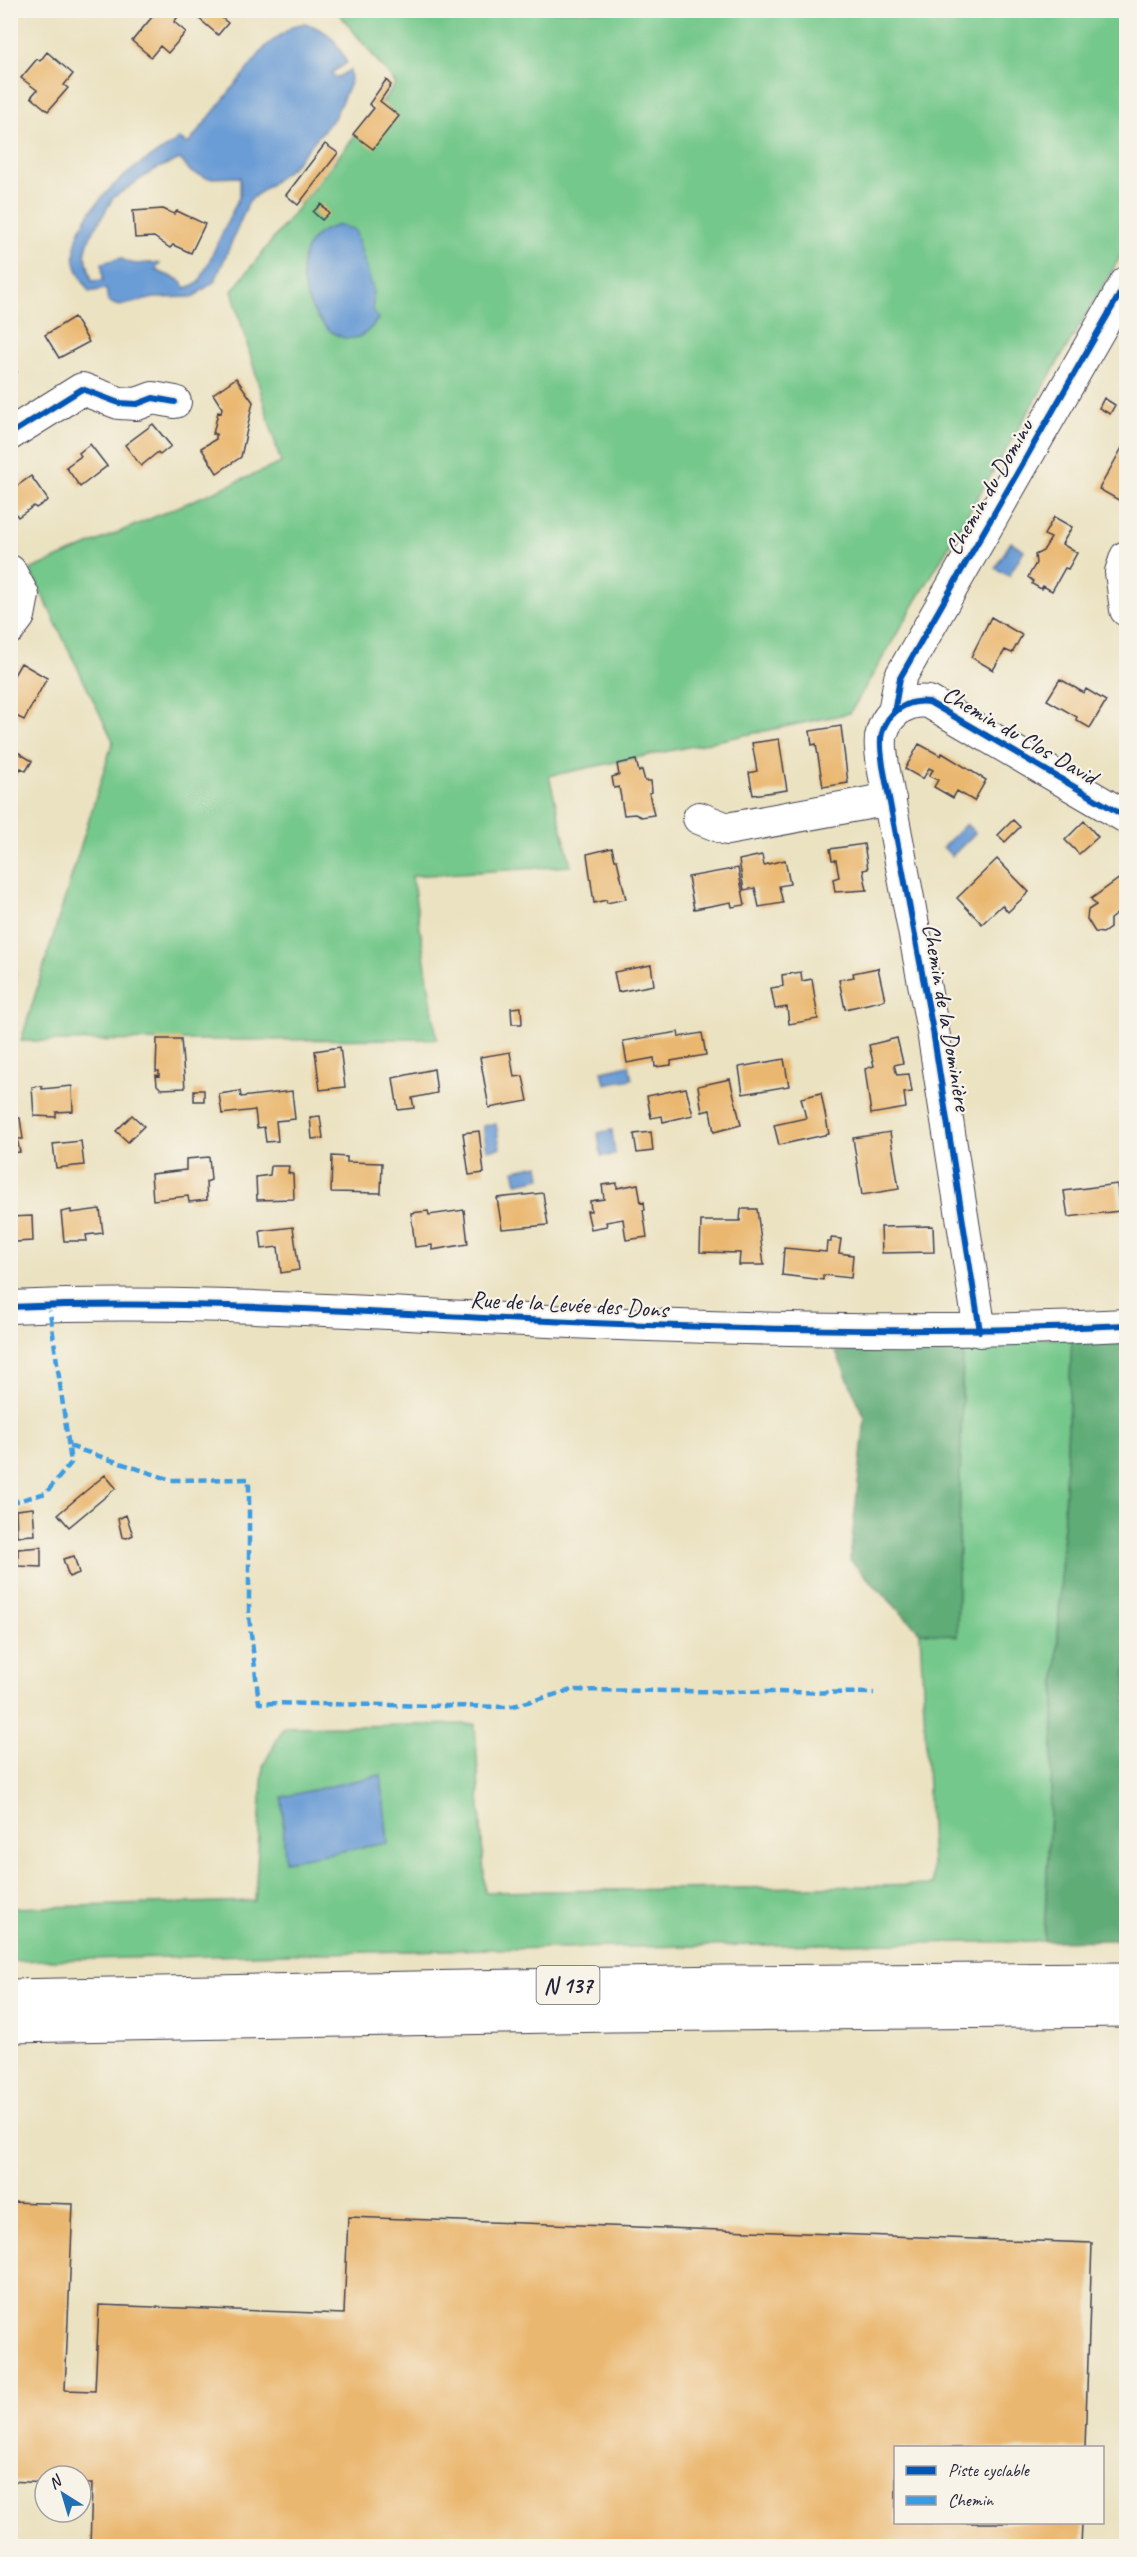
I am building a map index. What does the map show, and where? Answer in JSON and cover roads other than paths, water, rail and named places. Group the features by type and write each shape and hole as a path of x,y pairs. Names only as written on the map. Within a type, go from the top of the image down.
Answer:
{"highway":[{"name":"N 137","path":"10,1996 724,1982 1126,1979"},
{"name":"N 137","path":"10,2026 612,2015 1126,2010"}],"street":[{"name":"Chemin du Dominu","path":"894,713 900,678 1126,282"},
{"path":"10,434 82,389 119,403 137,404 153,398 175,402"},
{"path":"1126,557 1121,572 1126,610"},
{"path":"10,571 23,595 19,616 10,628"},
{"name":"Chemin du Clos David","path":"894,713 901,707 919,701 940,707 1126,817"},
{"name":"Chemin de la Dominière","path":"894,713 882,734 883,766 933,1031 980,1331"},
{"path":"699,818 727,829 890,800"},
{"name":"Rue de la Levée des Dons","path":"10,1307 80,1304 206,1304 753,1330 980,1331 1126,1325"}],"water":[{"path":"305,23 327,33 347,63 331,73 336,78 350,70 351,81 334,118 291,168 249,201 215,281 193,297 154,298 119,306 108,302 106,289 89,292 76,266 75,249 84,223 101,198 122,178 179,139 188,144 266,46 293,26","holes":["180,159 191,172 208,178 240,177 240,195 199,283 186,288 179,280 155,270 160,264 137,264 121,258 102,263 103,280 92,281 85,254 89,239 113,198 154,170"]},
{"path":"340,225 355,230 373,290 373,310 378,319 364,334 353,338 338,335 323,324 312,308 305,289 302,268 307,249 319,234"},
{"path":"1011,542 1024,550 1009,576 995,568"},
{"path":"966,824 975,833 952,856 943,847"},
{"path":"629,1065 632,1079 605,1084 602,1071"},
{"path":"496,1124 500,1148 487,1150 483,1126"},
{"path":"612,1130 615,1155 601,1156 598,1133"},
{"path":"539,1165 541,1178 517,1183 514,1170"},
{"path":"381,1775 388,1843 285,1861 282,1797"}]}
